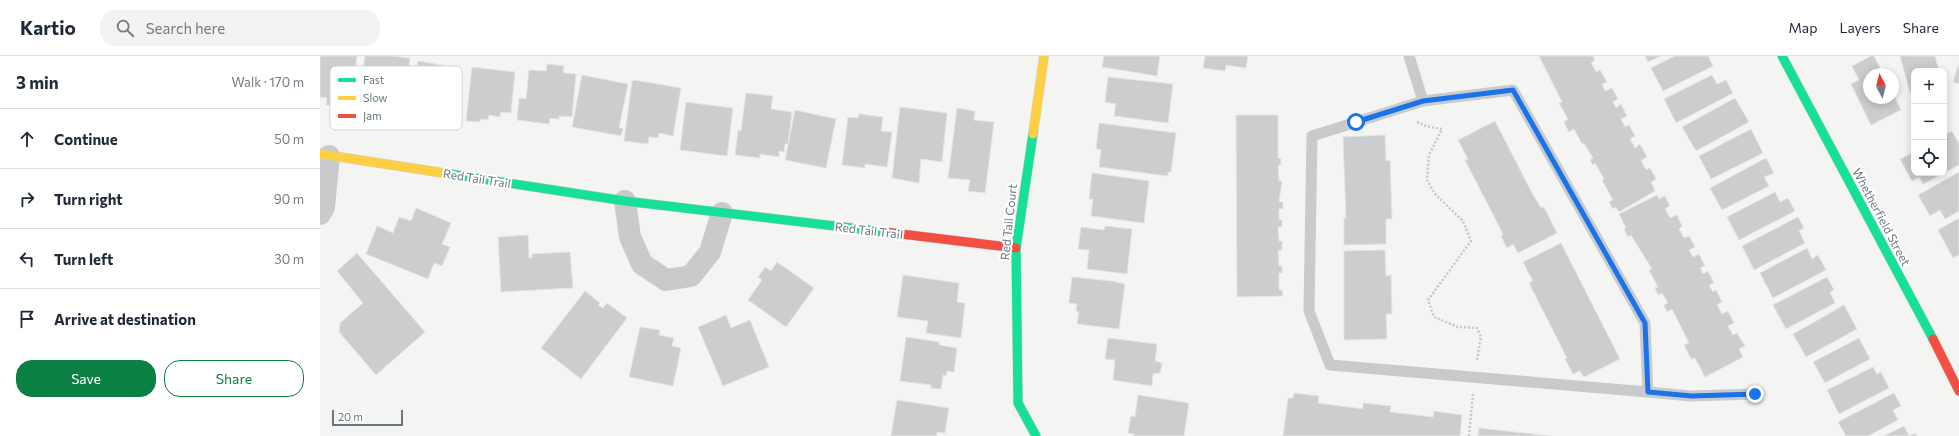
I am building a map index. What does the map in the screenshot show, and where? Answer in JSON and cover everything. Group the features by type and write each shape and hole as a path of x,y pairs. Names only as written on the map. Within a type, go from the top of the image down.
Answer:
{"street":[{"name":"Red Tail Court","path":"1036,436 1018,403 1016,248 1044,56"},
{"name":"Whetherfield Street","path":"1782,56 1922,317 1959,391"},
{"name":"Red Tail Trail","path":"320,214 324,207 325,155 625,201 1016,248"},
{"path":"625,201 630,236 642,264 666,280 691,276 710,252 722,213"}],"lane":[{"path":"1410,56 1423,101"},
{"path":"1648,392 1645,323 1513,90 1423,101 1312,136 1309,311 1330,365 1692,396 1755,394"}],"path":[{"path":"1407,106 1414,121 1426,126 1442,129 1430,155 1427,180 1435,194 1463,221 1471,241 1428,300 1434,317 1458,327 1477,328 1481,337 1474,377 1469,436"}],"building":[{"path":"320,56 357,56 356,66 330,66 330,106 326,105 327,98 320,97"},
{"path":"365,56 410,58 409,66 363,66"},
{"path":"1104,56 1160,56 1157,76 1102,67"},
{"path":"1205,56 1248,56 1246,68 1226,65 1225,71 1203,68"},
{"path":"1539,56 1593,56 1595,60 1591,63 1596,72 1600,70 1607,82 1602,84 1605,91 1612,88 1618,99 1613,102 1616,108 1621,104 1627,116 1621,119 1625,127 1629,125 1635,136 1630,139 1635,148 1640,144 1647,157 1641,160 1646,170 1650,168 1656,179 1651,182 1655,191 1619,212 1616,207 1613,209 1609,202 1613,200 1602,180 1604,179 1595,163 1593,165 1590,160 1593,158 1584,143 1582,144 1574,129 1569,132 1564,122 1568,119 1559,103 1562,102"},
{"path":"1645,56 1661,56 1648,62"},
{"path":"1675,56 1708,56 1713,66 1663,91 1651,68"},
{"path":"1871,56 1874,56 1880,68 1863,68 1863,104 1898,104 1901,110 1871,125 1851,84 1859,80 1852,66"},
{"path":"1900,56 1935,56 1938,68 1911,68 1910,93"},
{"path":"418,61 447,66 417,66"},
{"path":"1959,63 1959,84 1953,82"},
{"path":"547,64 564,66 563,73 576,74 572,117 559,116 559,119 550,118 549,124 517,120 519,98 526,99 529,70 546,71"},
{"path":"472,67 515,72 511,113 501,112 500,117 489,115 488,120 480,119 480,122 466,121"},
{"path":"582,75 628,84 619,128 623,128 621,136 572,127"},
{"path":"1712,75 1717,84 1726,80 1733,93 1676,123 1664,99"},
{"path":"1108,77 1173,84 1168,123 1114,116 1116,104 1105,102"},
{"path":"634,80 681,88 673,136 659,133 658,138 649,137 648,144 624,141 632,82"},
{"path":"746,93 773,96 771,109 792,112 788,144 785,144 784,152 779,151 779,157 760,154 760,158 735,155 738,130 741,131"},
{"path":"1735,98 1749,122 1696,151 1682,127"},
{"path":"686,102 733,108 727,156 680,150"},
{"path":"900,107 947,113 942,162 921,159 919,183 892,178"},
{"path":"957,108 975,111 974,120 994,122 985,193 968,191 970,180 948,178"},
{"path":"795,110 836,119 826,168 785,160"},
{"path":"859,114 883,117 881,131 892,132 887,167 865,164 865,168 842,165 848,117 858,118"},
{"path":"1236,115 1278,115 1278,158 1281,158 1281,165 1278,165 1279,181 1282,181 1279,202 1283,202 1283,209 1279,209 1279,220 1282,220 1282,227 1278,227 1279,241 1282,241 1282,250 1278,251 1279,266 1282,266 1282,273 1279,273 1279,290 1282,290 1283,296 1237,297"},
{"path":"1495,121 1532,193 1541,208 1544,207 1557,233 1518,253 1513,244 1507,248 1501,236 1503,234 1465,160 1468,159 1458,140"},
{"path":"1099,123 1176,133 1171,172 1168,172 1168,176 1099,167 1101,150 1096,149"},
{"path":"1751,129 1763,153 1711,179 1699,156"},
{"path":"1952,131 1959,144 1959,165 1947,171 1947,134"},
{"path":"1385,135 1386,161 1390,160 1392,219 1386,219 1386,244 1344,245 1344,218 1346,218 1343,137"},
{"path":"1911,154 1911,176 1938,176 1923,184 1919,177 1912,181 1900,159"},
{"path":"1766,158 1774,173 1764,177 1769,186 1722,210 1710,188"},
{"path":"1959,172 1959,211 1945,219 1940,210 1930,216 1918,195"},
{"path":"1092,173 1149,181 1144,223 1091,216 1093,199 1089,199"},
{"path":"1775,192 1780,202 1788,198 1795,211 1739,240 1727,217"},
{"path":"1657,195 1659,199 1665,196 1670,206 1665,209 1670,218 1677,215 1682,226 1679,229 1684,238 1689,236 1695,247 1689,250 1693,257 1699,254 1705,266 1700,268 1703,274 1708,271 1714,283 1709,285 1713,292 1716,290 1722,302 1717,305 1722,314 1728,311 1734,323 1728,326 1733,335 1737,333 1745,346 1739,349 1743,357 1705,377 1695,358 1691,359 1684,345 1689,343 1672,309 1667,312 1664,305 1668,303 1662,293 1658,295 1655,288 1658,287 1649,270 1652,269 1631,235 1628,237 1624,229 1626,228 1619,214"},
{"path":"416,208 451,223 442,244 450,247 442,266 434,263 428,279 366,254 377,226 393,233 399,217 411,221"},
{"path":"1798,217 1804,228 1799,231 1805,243 1754,270 1742,246"},
{"path":"1959,218 1959,255 1953,258 1938,230"},
{"path":"1105,226 1132,229 1127,274 1087,269 1089,250 1078,249 1081,227 1104,230"},
{"path":"528,235 529,258 532,258 532,254 570,252 573,288 501,292 498,237"},
{"path":"1561,243 1620,359 1584,377 1580,371 1573,374 1565,359 1567,358 1529,283 1533,281 1523,262"},
{"path":"1807,248 1812,259 1818,255 1826,270 1773,298 1760,273"},
{"path":"1385,250 1386,276 1391,275 1392,314 1386,314 1387,339 1344,340 1344,251"},
{"path":"357,253 425,332 376,375 339,332 340,323 363,303 337,271"},
{"path":"777,262 814,288 786,327 748,300 762,280 758,277 765,267 771,271"},
{"path":"903,275 959,283 957,302 965,303 961,338 926,333 928,321 897,317"},
{"path":"1072,277 1112,281 1125,284 1119,329 1077,324 1079,312 1076,311 1077,304 1069,303"},
{"path":"1827,277 1834,290 1830,292 1835,303 1786,329 1773,305"},
{"path":"585,291 600,303 598,305 603,308 607,303 627,318 581,379 541,348"},
{"path":"1844,305 1857,329 1806,357 1793,334"},
{"path":"726,315 731,328 750,320 769,367 723,386 698,327"},
{"path":"640,327 660,330 659,335 674,338 672,346 681,348 673,386 629,377"},
{"path":"906,337 939,342 939,345 957,348 954,372 947,371 946,376 943,375 941,389 931,388 931,385 900,381"},
{"path":"1108,338 1157,344 1155,361 1160,362 1162,365 1160,373 1153,374 1152,386 1113,380 1115,360 1105,359"},
{"path":"1859,338 1870,359 1825,383 1813,362"},
{"path":"1873,367 1877,374 1881,372 1889,388 1839,414 1827,390"},
{"path":"1294,393 1319,396 1318,403 1363,409 1363,403 1391,406 1390,412 1433,417 1434,411 1462,415 1460,436 1283,436 1288,398 1293,398"},
{"path":"1894,393 1901,406 1893,410 1898,420 1868,436 1846,436 1838,422"},
{"path":"1138,395 1189,403 1184,436 1134,436 1134,434 1128,433 1131,416 1135,417"},
{"path":"897,400 949,408 945,433 937,432 937,436 891,436"},
{"path":"1904,426 1909,436 1884,436"},
{"path":"1479,428 1550,436 1478,436"},
{"path":"1915,433 1917,436 1909,436"}],"traffic: fast":[{"path":"1782,56 1933,339"},
{"path":"1033,134 1016,248 1018,403 1036,436"},
{"path":"450,174 625,201 885,232"}],"traffic: slow":[{"path":"1033,134 1044,56"},
{"path":"320,154 450,174"}],"traffic: jam":[{"path":"885,232 1016,248"},
{"path":"1933,339 1959,391"}],"route":[{"path":"1356,122 1423,101 1513,90 1645,323 1648,392 1692,396 1755,394"}]}
